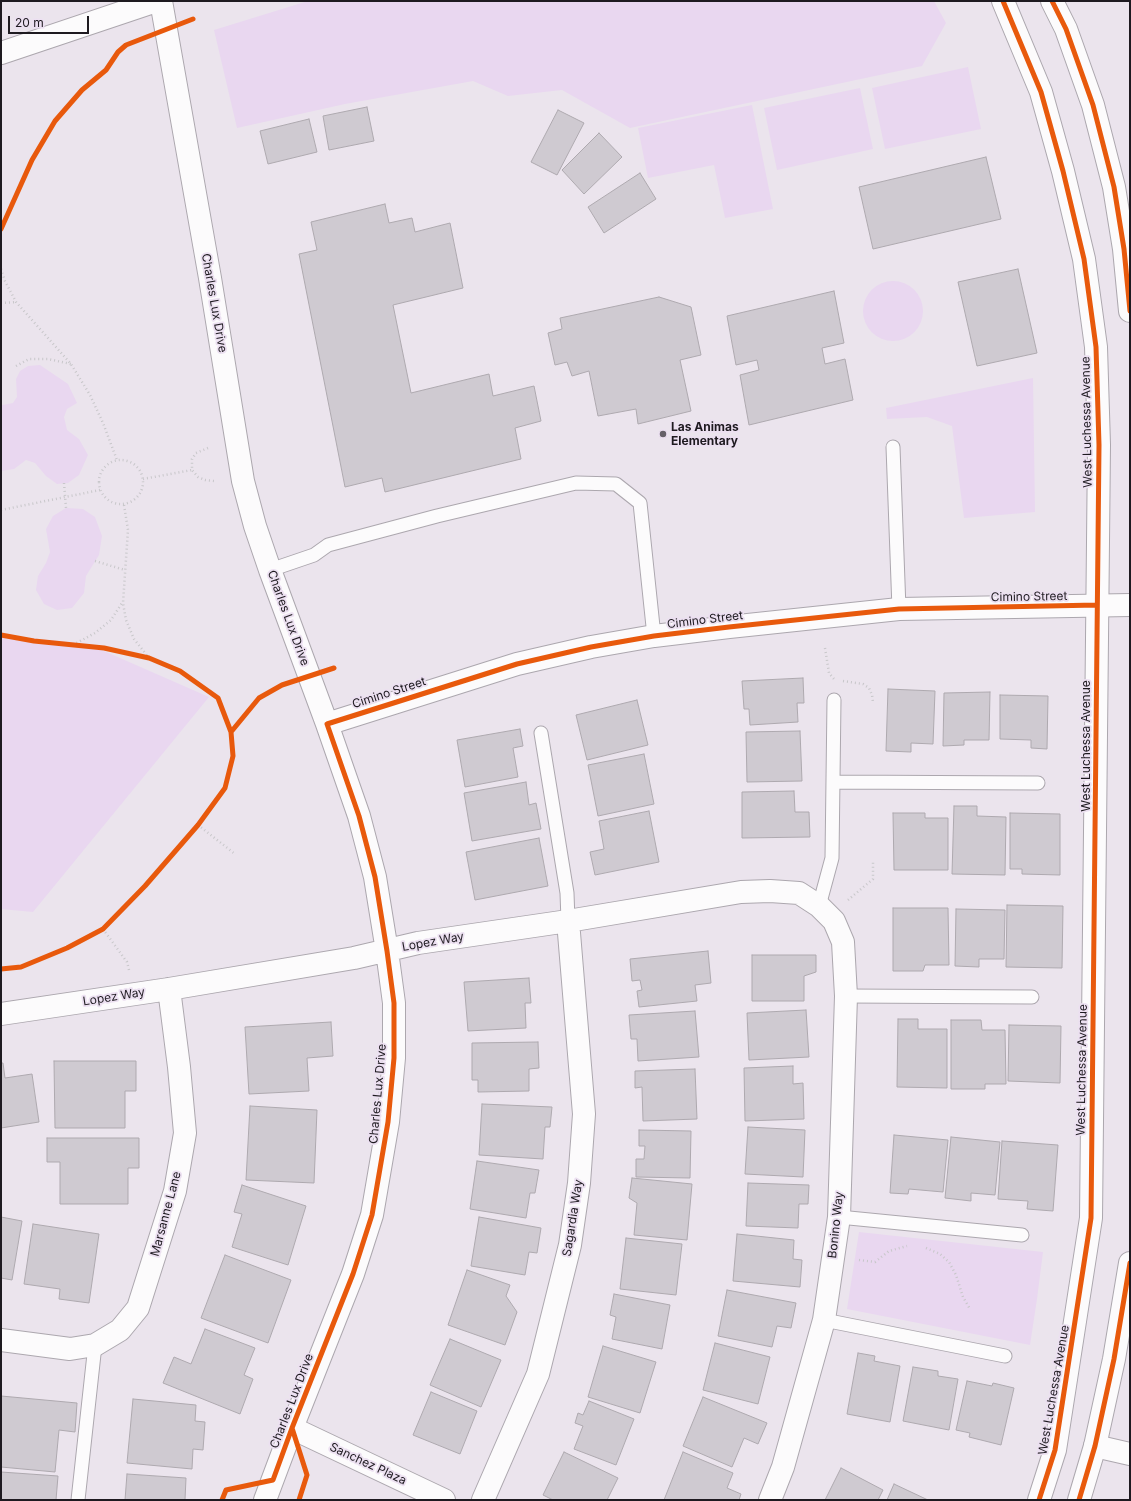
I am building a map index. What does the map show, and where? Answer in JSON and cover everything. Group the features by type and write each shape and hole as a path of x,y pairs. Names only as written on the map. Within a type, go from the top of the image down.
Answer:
{"street":[{"path":"1,53 156,1"},
{"name":"Charles Lux Drive","path":"161,1 207,262 243,481 255,526 270,570 360,816 375,877 394,1003 394,1058 388,1122 372,1215 353,1274 265,1500"},
{"name":"West Luchessa Avenue","path":"1003,1 1041,92 1063,172 1084,258 1096,347 1100,445 1091,1218 1055,1450 1039,1500"},
{"path":"1052,1 1066,29 1094,105 1114,187 1124,249 1130,312"},
{"name":"Cimino Street","path":"327,724 517,664 591,647 654,636 729,626 899,609 1130,605"},
{"name":"Lopez Way","path":"1,1014 169,989 354,958 418,943 568,921 742,892 770,891 799,893 819,906 834,921 843,942"},
{"name":"Sagardia Way","path":"483,1500 538,1374 570,1245 579,1183 584,1114 568,921"},
{"name":"Bonino Way","path":"770,1500 783,1467 824,1320 839,1217 846,996 843,942"},
{"name":"Marsanne Lane","path":"95,1345 120,1330 138,1308 175,1191 185,1133 179,1067 169,989"},
{"path":"1079,1500 1095,1446 1114,1359 1130,1263"},
{"path":"1,1340 70,1349 95,1345"},
{"name":"Sanchez Plaza","path":"292,1428 444,1500"},
{"path":"1095,1446 1130,1454"}],"lane":[{"path":"893,447 899,609"},
{"path":"270,570 314,555 328,546 437,516 576,482 616,484 640,503 654,636"},
{"path":"819,906 832,858 834,700"},
{"path":"541,733 566,893 568,921"},
{"path":"833,782 1038,783"},
{"path":"846,996 1032,997"},
{"path":"839,1217 1022,1235"},
{"path":"824,1320 1005,1356"},
{"path":"78,1500 95,1345"}],"path":[{"path":"1,269 4,281 16,302 71,364 90,395 103,423 116,460"},
{"path":"1,303 16,302"},
{"path":"16,366 29,359 48,359 71,364"},
{"path":"208,448 196,453 192,459 192,470 198,477 205,480 214,481"},
{"path":"116,460 131,462 141,472 143,479 141,493 131,503 124,505 109,502 103,496 98,482 100,474 104,468 109,463 116,460"},
{"path":"143,479 192,470"},
{"path":"64,483 66,508"},
{"path":"1,510 100,490"},
{"path":"124,505 128,530 123,602 126,620 134,639 149,658"},
{"path":"95,561 125,570"},
{"path":"73,645 95,633 111,620 123,602"},
{"path":"66,644 81,645"},
{"path":"825,648 829,673 833,678 863,684 869,688 872,695 872,702"},
{"path":"141,656 155,661"},
{"path":"193,830 202,819"},
{"path":"198,825 235,854"},
{"path":"848,900 873,879 873,861"},
{"path":"97,932 108,923"},
{"path":"103,928 127,962 130,975"},
{"path":"859,1260 875,1262 889,1251 910,1245"},
{"path":"923,1247 933,1250 949,1262 956,1275 963,1297 970,1309"}],"shaded area":[{"path":"308,1 934,1 946,23 922,66 630,128 562,90 508,96 473,81 345,104 237,128 214,30"},
{"path":"968,67 981,129 885,149 872,88"},
{"path":"860,88 873,149 777,170 764,108"},
{"path":"752,105 773,209 725,218 714,165 648,178 638,128"},
{"path":"887,281 899,281 910,286 918,294 923,305 921,323 910,336 899,341 887,341 876,336 868,328 863,317 863,305 868,294 876,286"},
{"path":"40,365 68,384 77,403 67,409 64,417 67,430 79,439 88,455 79,475 68,483 57,484 46,476 35,463 26,460 14,469 1,471 1,404 13,403 17,397 16,379 20,371 28,366"},
{"path":"1033,378 1035,512 964,518 952,426 927,417 887,419 886,408"},
{"path":"66,508 83,509 95,517 102,536 99,555 86,576 84,593 72,608 57,610 44,604 36,590 38,576 46,563 50,552 46,529 53,516"},
{"path":"1,635 88,644 209,697 33,912 1,909"},
{"path":"859,1232 1043,1252 1030,1345 847,1309"}],"building":[{"path":"367,107 374,141 329,150 323,116"},
{"path":"558,110 584,123 557,175 531,162"},
{"path":"309,119 317,152 268,164 260,131"},
{"path":"599,133 622,157 584,194 562,170"},
{"path":"986,157 1001,219 873,249 859,187"},
{"path":"640,173 656,199 604,233 588,207"},
{"path":"385,204 389,223 412,218 415,232 450,223 463,288 393,305 411,393 489,374 493,396 534,386 541,421 515,428 521,459 385,492 382,478 345,487 299,254 317,250 311,222"},
{"path":"1018,269 1037,353 977,366 958,282"},
{"path":"834,291 844,343 822,348 825,364 845,359 853,400 749,425 740,375 759,370 757,360 736,365 727,316"},
{"path":"659,297 691,307 701,355 680,360 691,411 638,424 636,409 598,416 589,371 572,376 567,362 555,365 548,333 562,329 560,318"},
{"path":"803,678 804,703 797,703 798,722 750,725 749,709 744,709 742,681"},
{"path":"888,689 935,691 933,744 911,743 911,752 886,751"},
{"path":"990,692 989,740 964,740 964,745 943,746 944,693"},
{"path":"1000,695 1048,696 1047,749 1031,748 1031,740 1000,739"},
{"path":"637,700 648,745 587,760 576,715"},
{"path":"520,729 523,746 513,748 518,777 465,787 457,740"},
{"path":"800,731 802,781 747,782 746,732"},
{"path":"644,754 654,804 598,816 588,765"},
{"path":"526,782 529,805 536,803 541,829 472,841 464,793"},
{"path":"794,791 795,812 809,812 810,837 742,838 742,792"},
{"path":"954,806 977,806 977,816 1006,817 1005,875 952,874"},
{"path":"649,811 659,862 595,875 590,852 604,849 599,821"},
{"path":"893,813 925,813 925,818 948,818 948,870 894,870"},
{"path":"1010,813 1060,814 1060,875 1022,874 1022,869 1010,869"},
{"path":"539,838 548,886 475,900 466,852"},
{"path":"1007,905 1063,906 1062,968 1006,967"},
{"path":"893,908 948,908 949,965 925,965 923,971 893,971"},
{"path":"956,909 1005,910 1004,959 979,959 979,967 955,966"},
{"path":"708,951 711,983 695,985 697,1001 639,1007 637,991 642,990 640,980 632,981 630,959"},
{"path":"752,955 816,955 816,972 804,976 804,1001 752,1001"},
{"path":"529,978 531,1003 525,1003 526,1028 468,1031 464,982"},
{"path":"806,1010 809,1057 749,1060 747,1013"},
{"path":"695,1011 699,1057 638,1061 637,1039 631,1039 629,1015"},
{"path":"898,1019 918,1019 918,1029 947,1029 947,1088 897,1087"},
{"path":"951,1020 981,1020 982,1030 1005,1030 1006,1084 985,1084 985,1089 951,1089"},
{"path":"331,1022 333,1056 307,1058 309,1091 249,1094 245,1027"},
{"path":"1009,1025 1061,1026 1060,1083 1008,1081"},
{"path":"538,1042 539,1068 529,1069 529,1091 478,1092 478,1080 472,1080 472,1043"},
{"path":"54,1061 136,1061 136,1091 125,1091 125,1128 55,1128"},
{"path":"1,1063 3,1063 5,1078 32,1074 39,1122 1,1128"},
{"path":"793,1066 793,1084 803,1083 804,1119 745,1121 744,1068"},
{"path":"695,1069 697,1119 643,1121 642,1087 635,1088 635,1071"},
{"path":"482,1104 552,1107 550,1127 545,1127 543,1159 479,1155"},
{"path":"250,1106 317,1110 314,1183 246,1180"},
{"path":"748,1127 805,1130 803,1177 745,1174"},
{"path":"639,1130 691,1131 690,1178 636,1177 636,1159 644,1159 645,1146 639,1146"},
{"path":"894,1135 948,1140 943,1192 909,1189 908,1194 890,1193"},
{"path":"951,1137 1000,1142 995,1195 971,1193 971,1201 945,1198"},
{"path":"47,1138 139,1138 139,1168 128,1168 128,1204 60,1204 60,1162 47,1162"},
{"path":"1002,1141 1058,1145 1053,1211 1027,1209 1028,1201 998,1199"},
{"path":"477,1161 539,1170 535,1193 530,1193 526,1218 470,1209"},
{"path":"632,1178 692,1184 687,1240 634,1235 637,1203 629,1198"},
{"path":"748,1183 809,1185 808,1204 799,1204 798,1228 746,1226"},
{"path":"242,1185 306,1206 288,1265 232,1247 242,1214 234,1212"},
{"path":"1,1217 22,1221 12,1280 1,1278"},
{"path":"479,1217 541,1228 537,1253 529,1252 525,1275 471,1266"},
{"path":"33,1224 99,1234 89,1303 59,1299 60,1289 24,1284"},
{"path":"737,1234 794,1240 793,1259 802,1260 800,1287 733,1281"},
{"path":"626,1238 682,1244 676,1295 620,1289"},
{"path":"225,1255 291,1280 268,1343 201,1318"},
{"path":"467,1270 510,1285 506,1296 517,1312 505,1345 448,1325"},
{"path":"727,1290 796,1303 791,1328 777,1326 772,1347 718,1336"},
{"path":"614,1294 670,1305 662,1349 612,1339 616,1317 610,1315"},
{"path":"205,1329 255,1348 244,1375 253,1379 240,1414 163,1383 174,1357 191,1364"},
{"path":"450,1339 501,1360 481,1407 430,1385"},
{"path":"715,1343 770,1357 758,1404 703,1390"},
{"path":"603,1346 656,1362 640,1413 588,1397"},
{"path":"858,1353 875,1356 874,1361 900,1366 890,1422 847,1414"},
{"path":"913,1367 938,1371 938,1376 958,1379 949,1430 903,1421"},
{"path":"967,1381 992,1386 993,1383 1014,1388 1001,1445 969,1437 970,1433 956,1430"},
{"path":"431,1392 477,1411 460,1454 413,1435"},
{"path":"1,1396 77,1403 75,1432 59,1430 55,1472 1,1467"},
{"path":"703,1397 767,1423 758,1444 744,1438 732,1467 683,1446"},
{"path":"133,1399 196,1405 195,1421 205,1422 203,1450 193,1449 192,1469 127,1463"},
{"path":"589,1401 634,1419 616,1465 574,1449 583,1426 575,1423 578,1413 583,1415"},
{"path":"564,1452 618,1478 607,1500 553,1500 543,1495"},
{"path":"683,1452 733,1473 727,1488 741,1494 739,1500 664,1500"},
{"path":"841,1468 883,1490 878,1500 825,1500"},
{"path":"1,1472 58,1476 56,1500 1,1500"},
{"path":"127,1474 186,1478 185,1500 125,1500"},
{"path":"894,1484 928,1500 887,1500"}],"cycle path":[{"path":"1003,1 1041,92 1063,171 1084,259 1096,347 1099,445 1091,1218 1055,1450 1039,1500"},
{"path":"1052,1 1066,29 1093,105 1114,187 1124,249 1130,311"},
{"path":"1,229 32,160 55,121 82,90 106,70 118,52 126,45 193,19"},
{"path":"222,1500 226,1490 273,1480 353,1274 372,1215 388,1122 394,1058 394,1003 387,951 375,877 359,816 327,724 517,664 591,647 654,636 899,609 1097,605"},
{"path":"1,635 34,641 104,648 149,658 180,671 218,698 231,732 233,756 225,788 198,825 145,886 103,929 67,948 21,967 1,969"},
{"path":"231,732 259,698 282,685 334,668"},
{"path":"1079,1500 1095,1446 1114,1359 1130,1263"},
{"path":"292,1428 307,1475 299,1500"}],"place":[{"name":"Las Animas Elementary","path":"663,434"}]}
